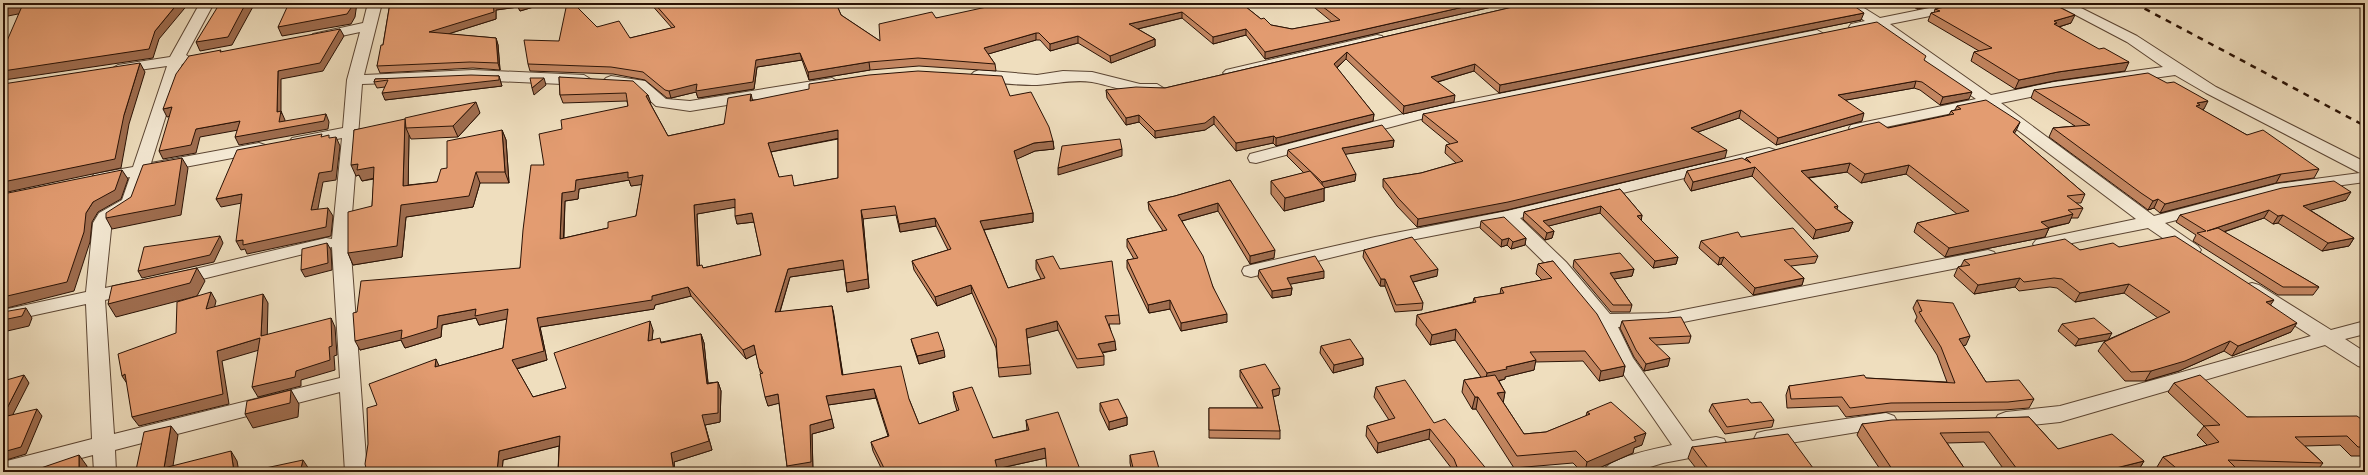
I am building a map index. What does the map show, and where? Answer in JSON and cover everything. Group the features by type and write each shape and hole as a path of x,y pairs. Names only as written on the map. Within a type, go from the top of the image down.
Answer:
{"street":[{"path":"105,472 102,443 95,297 102,223 106,217 130,203 176,60 207,3"},
{"path":"356,472 341,240 355,80 375,3"},
{"path":"1846,3 1880,23 1990,100 2150,222 2203,256"},
{"path":"1256,158 1419,115 1764,44 1880,23 1976,3"},
{"path":"2060,3 2132,39 2177,70 2365,169"},
{"path":"306,39 368,26"},
{"path":"1219,76 1394,36"},
{"path":"105,71 198,57"},
{"path":"1844,132 2054,87 2177,70"},
{"path":"967,74 1038,80 1063,76 1092,77 1140,89 1173,87"},
{"path":"355,80 473,75 613,81 640,84 662,103 690,106 849,80"},
{"path":"87,181 351,131"},
{"path":"1251,271 1375,242 1506,216 1786,149"},
{"path":"2028,247 2150,222 2276,189 2365,177"},
{"path":"1506,216 1559,266 1605,322 1624,360 1686,449"},
{"path":"3,316 156,284 341,240"},
{"path":"1605,322 1668,319 2006,252"},
{"path":"2236,278 2365,361"},
{"path":"1989,420 2060,414 2365,327"},
{"path":"3,470 102,443 351,382"},
{"path":"1613,472 1626,465 1686,449 1887,421 1908,421"}],"building":[{"path":"3,3 178,3 155,31 149,49 3,71 3,63 7,56 3,57 3,50 23,4 3,8"},
{"path":"220,3 246,3 228,37 196,42"},
{"path":"289,3 352,3 347,14 278,27"},
{"path":"390,3 493,3 494,12 429,32 496,38 498,63 470,62 377,66 381,45 383,45"},
{"path":"567,3 573,3 597,27 619,21 630,38 675,27 654,3 836,3 841,15 880,41 879,24 932,12 936,18 1005,3 1241,3 1261,19 1264,18 1271,25 1292,29 1340,20 1318,3 1481,3 1265,52 1246,29 1213,37 1182,12 1129,24 1155,39 1110,56 1078,36 1050,44 1039,33 1036,33 984,48 995,64 918,58 869,62 808,72 800,53 756,60 753,82 696,91 697,84 669,91 665,90 643,72 611,67 528,64 524,40 559,41"},
{"path":"1530,3 1850,3 1864,13 1500,85 1475,64 1431,77 1455,95 1404,106 1347,52 1334,64 1374,114 1276,138 1274,136 1236,143 1214,116 1205,123 1155,131 1139,115 1126,118 1106,90 1136,87 1165,88"},
{"path":"1965,3 2051,3 2075,15 2054,21 2057,23 2054,24 2099,49 2104,48 2129,62 2058,72 2019,80 1974,52 1992,48 1931,13 1940,11 1935,9"},
{"path":"1877,22 1926,56 1924,60 1972,92 1943,97 1922,82 1916,81 1838,95 1864,113 1778,138 1741,110 1691,128 1727,150 1508,202 1418,219 1398,198 1383,179 1421,173 1463,161 1446,145 1458,142 1423,114"},
{"path":"340,29 320,63 278,71 277,112 281,111 279,122 326,114 324,121 235,137 240,121 196,129 191,145 159,151 172,107 163,109 176,74 189,56 221,50 220,52"},
{"path":"140,63 124,115 115,159 3,182 3,84"},
{"path":"918,71 1002,76 1010,96 1031,92 1049,127 1053,141 1034,143 1014,151 1033,213 980,221 1008,288 1045,278 1036,260 1053,256 1060,269 1112,261 1119,315 1105,316 1115,341 1098,344 1104,356 1077,359 1057,321 1026,329 1030,365 998,368 996,339 971,285 935,297 912,261 951,249 935,218 899,224 895,206 861,210 868,279 846,283 843,260 788,269 775,312 832,306 842,375 901,366 909,399 919,424 959,410 953,392 972,387 993,438 1029,430 1026,420 1058,412 1081,472 1047,472 1045,448 995,460 998,472 886,472 871,442 889,436 874,389 826,396 832,419 810,425 811,462 787,466 778,394 765,397 760,374 763,373 759,368 754,345 743,350 688,287 652,296 652,300 537,318 544,351 512,360 533,397 566,388 554,353 650,321 648,341 660,338 661,343 701,334 707,384 718,382 718,413 702,415 709,441 671,453 674,472 653,472 653,469 642,472 558,472 560,436 499,451 497,472 367,472 365,464 368,444 367,408 377,405 369,384 436,359 435,367 503,348 508,309 475,316 476,309 438,316 437,328 401,339 402,330 355,341 353,313 357,312 361,281 520,268 531,165 544,165 539,134 562,129 561,120 628,106 626,93 560,95 559,77 633,81 648,95 646,96 668,136 724,124 728,98 751,94 750,101 809,89 809,84 869,75","holes":["838,130 838,178 794,186 792,175 779,177 768,143","628,172 628,178 643,175 636,216 608,222 608,228 560,239 562,193 575,191 576,180","735,199 735,216 752,213 761,255 703,268 702,265 697,266 694,205"]},
{"path":"2148,73 2167,83 2174,82 2208,101 2197,103 2200,105 2196,106 2247,135 2263,130 2319,169 2281,174 2165,204 2158,199 2153,201 2053,128 2090,125 2034,90"},
{"path":"471,75 499,76 499,80 382,93 388,80 374,82 375,79"},
{"path":"530,78 544,78 532,88"},
{"path":"1986,100 2020,122 2013,132 2085,194 2067,196 2083,208 2068,210 2073,214 2041,222 2049,228 1949,248 1917,223 1969,211 1909,165 1865,174 1850,163 1801,171 1838,206 1834,207 1853,222 1816,230 1755,167 1693,182 1687,171 1742,158 1751,163 1746,158 1865,125 1879,122 1888,128 1954,114 1951,111 1961,109 1957,106"},
{"path":"476,102 453,126 406,128 405,118"},
{"path":"405,119 403,186 437,182 441,169 447,168 447,141 502,130 505,172 476,172 469,196 401,205 397,246 348,253 348,212 372,206 374,167 357,170 358,164 351,165 354,130"},
{"path":"1382,125 1394,140 1342,148 1356,174 1322,182 1288,150"},
{"path":"322,134 321,137 329,135 329,138 336,137 332,171 319,173 311,210 328,208 326,227 243,245 243,240 236,241 242,194 216,199 237,150"},
{"path":"1120,139 1122,149 1058,168 1062,146"},
{"path":"182,158 175,205 106,218 106,213 131,197 143,165"},
{"path":"122,170 115,190 93,202 86,213 84,232 67,282 3,297 3,194"},
{"path":"1310,171 1325,188 1285,198 1271,181"},
{"path":"1230,180 1275,250 1250,256 1218,203 1178,215 1203,256 1213,287 1227,314 1181,323 1170,300 1148,305 1127,260 1138,258 1127,239 1167,230 1148,202 1175,196"},
{"path":"2334,181 2351,192 2303,206 2354,238 2328,243 2283,215 2278,216 2269,210 2207,231 2218,228 2319,287 2283,287 2197,233 2206,231 2180,215 2282,188"},
{"path":"1620,189 1642,215 1637,216 1678,257 1655,261 1601,206 1543,221 1554,231 1547,233 1524,212"},
{"path":"1504,217 1526,238 1513,242 1509,238 1502,240 1481,221"},
{"path":"1793,228 1818,256 1784,260 1804,278 1755,288 1724,257 1720,258 1701,241 1738,232 1741,237"},
{"path":"220,236 210,255 138,271 144,247"},
{"path":"2175,236 2274,300 2266,302 2297,323 2238,346 2230,341 2185,361 2151,371 2131,372 2104,342 2170,312 2129,284 2080,293 2062,279 2054,278 2024,282 2020,278 1978,285 1958,267 1970,265 1964,260 2065,239 2080,250 2113,243 2119,247"},
{"path":"1412,237 1438,269 1410,276 1423,303 1396,305 1385,279 1381,279 1364,250"},
{"path":"327,243 328,263 301,270 302,249"},
{"path":"1620,253 1634,269 1610,273 1632,305 1613,305 1574,260"},
{"path":"1315,256 1324,271 1287,278 1292,288 1272,291 1259,270"},
{"path":"1553,261 1597,314 1625,366 1601,371 1585,351 1530,352 1536,360 1506,367 1507,369 1487,373 1456,329 1432,335 1417,315 1476,302 1474,298 1504,293 1501,288 1552,278 1538,264"},
{"path":"197,268 190,283 108,304 112,286"},
{"path":"211,292 206,309 263,294 261,336 331,318 332,346 329,347 330,360 296,371 295,377 252,387 260,338 217,351 223,394 132,417 125,374 122,376 118,354 176,333 177,302"},
{"path":"1917,300 1953,303 1970,336 1959,339 1986,382 2019,380 2034,399 2008,402 1891,403 1850,408 1842,397 1791,399 1789,386 1864,375 1866,378 1955,383 1941,347 1919,312 1922,311"},
{"path":"26,308 22,316 3,320 3,312"},
{"path":"1681,317 1691,336 1649,338 1670,358 1646,364 1636,350 1622,321"},
{"path":"2094,318 2112,333 2079,339 2062,324"},
{"path":"938,332 944,350 917,356 911,339"},
{"path":"1350,339 1363,358 1334,365 1321,346"},
{"path":"1265,364 1280,388 1272,390 1280,431 1209,430 1209,408 1263,408 1240,370"},
{"path":"24,375 3,416 3,381"},
{"path":"1495,375 1505,392 1497,393 1524,434 1546,432 1590,414 1587,412 1611,402 1646,433 1634,437 1636,441 1587,462 1576,451 1517,456 1478,397 1475,397 1464,380"},
{"path":"2200,375 2247,417 2357,416 2365,422 2365,447 2358,447 2347,436 2295,437 2323,463 2228,460 2240,472 2181,472 2163,457 2219,442 2204,426 2220,425 2174,383"},
{"path":"1405,380 1434,423 1445,419 1489,472 1459,472 1454,459 1430,429 1378,443 1367,426 1395,418 1376,387"},
{"path":"291,390 290,403 245,414 247,401"},
{"path":"1118,399 1127,417 1109,422 1100,403"},
{"path":"1748,399 1751,403 1761,402 1774,420 1727,427 1712,404"},
{"path":"37,409 21,447 3,452 3,417"},
{"path":"2029,417 2058,449 2112,434 2144,461 2112,469 2114,472 1999,472 2017,469 1989,432 1940,433 1967,472 1894,472 1862,424 1892,420"},
{"path":"171,426 164,468 231,451 234,472 138,472 139,470 136,470 144,432"},
{"path":"1788,434 1816,472 1711,472 1692,447"},
{"path":"1154,451 1160,472 1134,472 1130,455"},
{"path":"79,455 79,472 35,472 35,470"},
{"path":"303,460 300,472 247,472"},
{"path":"1203,468 1205,472 1186,472"}],"railway":[{"path":"2134,3 2365,126"}]}
